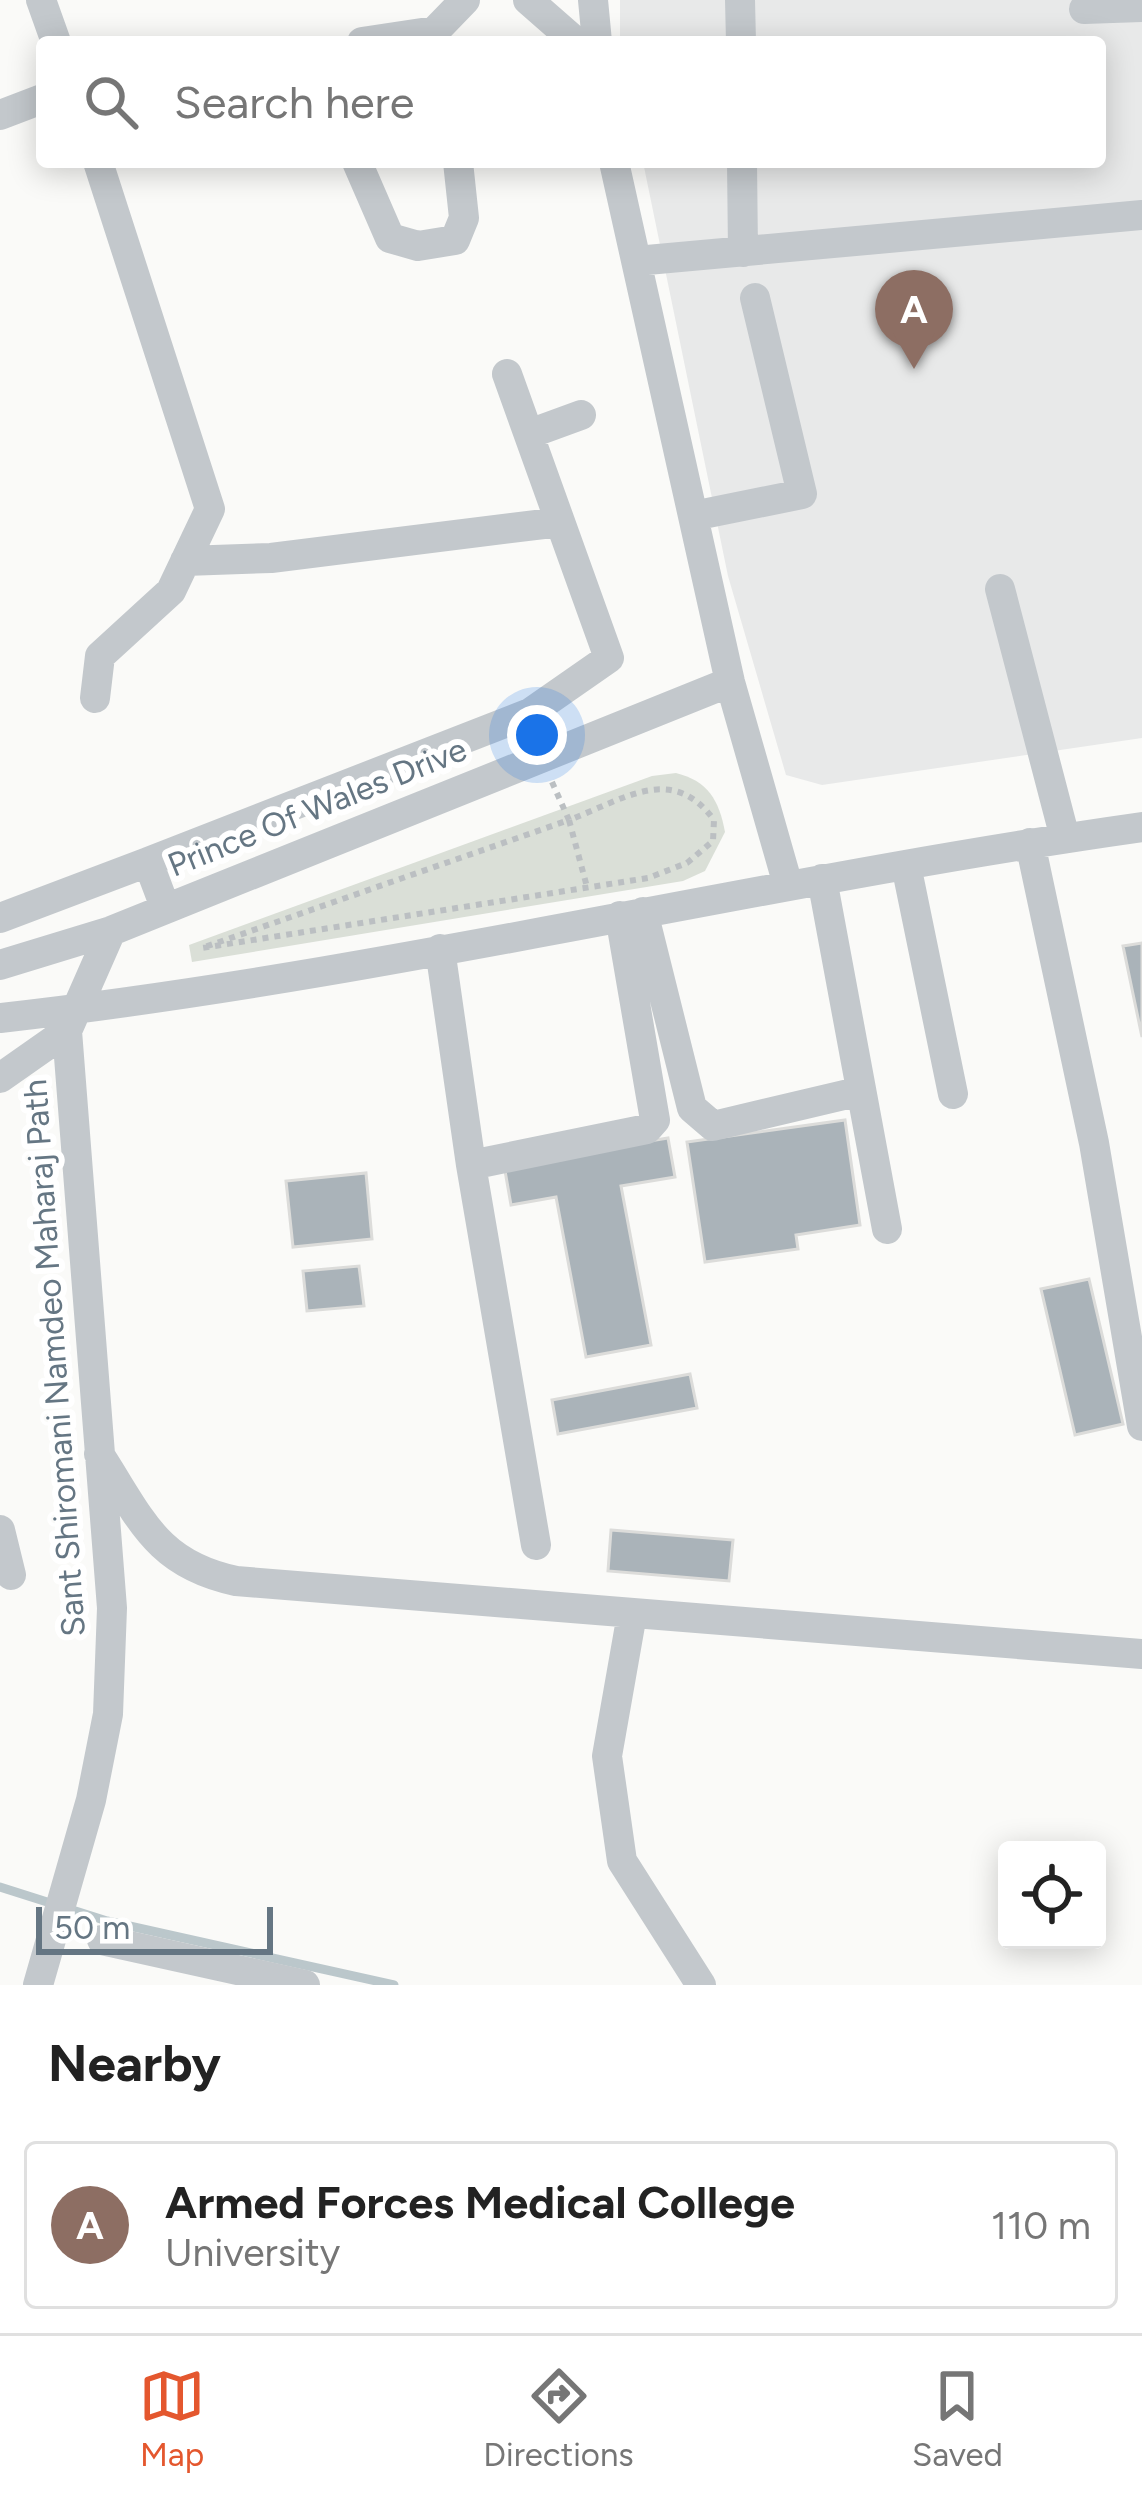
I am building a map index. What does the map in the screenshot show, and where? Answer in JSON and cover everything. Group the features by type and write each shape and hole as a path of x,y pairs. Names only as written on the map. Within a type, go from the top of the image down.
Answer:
{"street":[{"path":"41,0 54,36"},
{"path":"437,36 465,0"},
{"path":"528,0 568,36"},
{"path":"593,0 596,36"},
{"path":"740,0 741,36"},
{"path":"1084,9 1142,8"},
{"path":"0,115 36,102"},
{"path":"95,698 100,656 171,590 210,509 100,168"},
{"path":"368,168 390,238 418,246 454,240 464,218 459,168"},
{"path":"615,168 730,682 788,885"},
{"path":"742,168 743,251"},
{"path":"636,261 1140,219"},
{"path":"693,516 802,494 754,298"},
{"path":"0,918 530,713 609,658 507,374"},
{"path":"529,434 581,415"},
{"path":"185,561 272,558 560,522"},
{"path":"1000,589 1065,838"},
{"name":"Prince Of Wales Drive","path":"0,964 111,931 730,682"},
{"path":"0,1018 74,1020 788,885 1142,827"},
{"path":"1030,843 1094,1143 1142,1426"},
{"path":"148,862 165,907"},
{"path":"906,865 953,1094"},
{"path":"822,879 887,1228"},
{"path":"632,914 692,1108 713,1126 861,1091"},
{"path":"471,1165 647,1129 655,1120 632,914"},
{"path":"0,1078 74,1020 111,931"},
{"path":"440,949 471,1165 536,1545"},
{"name":"Sant Shiromani Namdeo Maharaj Path","path":"38,1985 91,1800 108,1714 112,1608 74,1020"},
{"path":"100,1454 161,1549 194,1572 236,1581 1142,1654"},
{"path":"0,1530 10,1574"},
{"path":"632,1614 607,1756 615,1826 622,1861 636,1890 701,1985"},
{"path":"102,1940 304,1985"}],"path":[{"path":"540,757 569,820 587,887"},
{"path":"679,788 695,794 714,820 713,841 687,863 648,878 202,948 569,820 654,790 679,788"}],"shaded area":[{"path":"620,0 1142,0 1142,738 822,785 786,775 728,576 644,168 1106,168 1106,36 620,36"},
{"path":"676,773 696,781 710,794 725,832 705,871 683,881 192,962 189,945 652,776"}],"building":[{"path":"1142,943 1142,1037 1123,946"},
{"path":"845,1120 860,1225 796,1235 798,1249 705,1262 687,1142"},
{"path":"668,1138 675,1177 621,1186 651,1345 586,1357 556,1197 511,1205 504,1165"},
{"path":"366,1173 372,1239 293,1247 286,1181"},
{"path":"359,1266 364,1306 307,1311 303,1271"},
{"path":"1089,1279 1123,1424 1075,1435 1041,1289"},
{"path":"690,1374 697,1408 558,1434 552,1400"},
{"path":"611,1530 733,1540 729,1581 608,1571"}],"waterway":[{"path":"0,1887 107,1921 394,1985"}],"place":[{"name":"Armed Forces Medical College","path":"914,369"}]}
